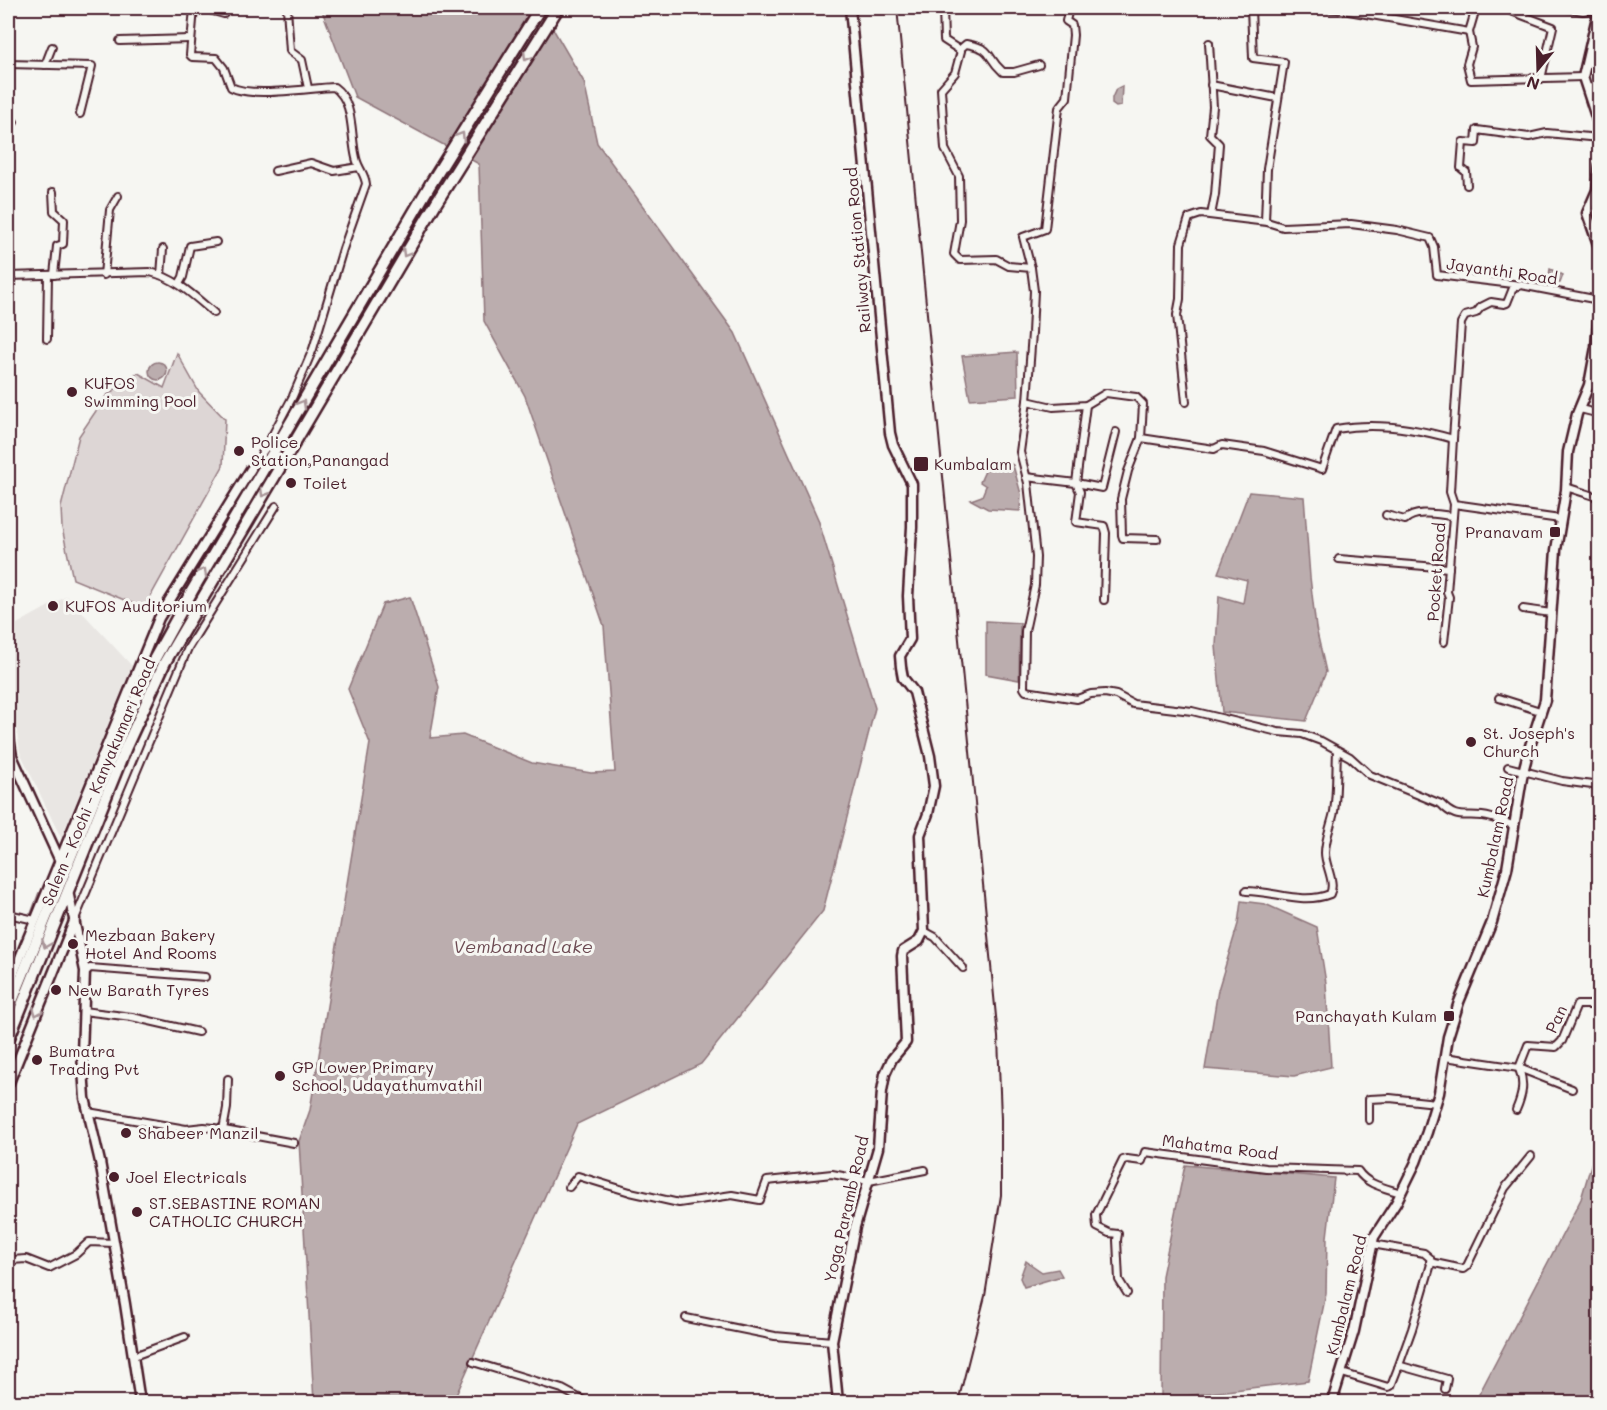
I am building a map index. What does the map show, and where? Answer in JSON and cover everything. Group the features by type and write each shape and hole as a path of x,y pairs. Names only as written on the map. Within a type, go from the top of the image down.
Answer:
{"highway":[{"name":"Salem - Kochi - Kanyakumari Road","path":"8,1011 127,718 155,658 430,185 540,8"},
{"name":"Salem - Kochi - Kanyakumari Road","path":"8,1040 131,736 165,662 436,203 558,8"},
{"path":"63,873 68,890"}],"street":[{"path":"8,987 159,618 265,449 293,396 313,349 343,249 366,184 365,177 358,167 348,110 342,93 333,87 260,92 239,91 231,87 224,68 216,58 192,57 190,39 194,8"},
{"path":"202,8 224,14"},
{"path":"287,8 290,51 302,60 308,88"},
{"name":"Railway Station Road","path":"850,8 890,433 893,445 912,484 908,596 910,639 900,656 903,678 914,692 930,756 934,786 928,814 920,835 924,931"},
{"path":"944,8 944,40 961,51 955,73 941,90 945,149 959,176 960,220 954,254 960,260 996,259 1009,266 1030,268"},
{"path":"1069,8 1066,21 1072,25 1073,35 1067,98 1059,108 1045,229 1023,237 1034,291 1027,401 1020,452 1026,477 1036,557 1035,585 1025,631 1026,692 1077,699 1091,694 1116,695 1133,704 1192,711 1278,732 1302,734 1350,757 1370,775 1442,804 1449,813 1457,816 1481,816 1515,826"},
{"path":"1251,8 1253,58 1284,62 1276,98 1267,169 1265,221"},
{"path":"1299,8 1337,9 1469,32"},
{"path":"1476,8 1469,32 1472,47 1467,64 1472,80 1541,79 1585,82 1599,88"},
{"path":"1467,185 1466,172 1461,168 1463,142 1476,143 1477,130 1529,137 1548,133 1599,139 1598,123 1585,82 1599,8 1583,11 1566,8"},
{"path":"1506,9 1553,27 1541,79"},
{"path":"120,40 190,39"},
{"path":"1209,43 1213,107 1210,135 1220,144 1211,215"},
{"path":"959,50 966,44 982,47 1003,72 1014,72 1039,65"},
{"path":"45,64 52,47"},
{"path":"8,64 92,66 80,114"},
{"path":"1210,85 1276,98"},
{"path":"275,171 310,163 334,171 358,167"},
{"path":"1599,164 1598,190 1587,213 1599,250"},
{"path":"47,339 51,275 57,246 63,244 64,220 54,212 54,192"},
{"path":"104,275 110,210 118,196"},
{"name":"Jayanthi Road","path":"1186,402 1176,315 1180,299 1181,244 1189,218 1201,214 1265,221 1283,227 1351,224 1397,230 1430,238 1434,247 1437,275 1521,285 1599,300"},
{"path":"179,284 183,277 190,246 216,242"},
{"path":"161,275 163,249"},
{"path":"8,340 9,276 150,272 179,284 214,313"},
{"name":"Pocket Road","path":"1444,642 1454,516 1454,504 1450,492 1461,322 1465,316 1476,313 1481,307 1491,302 1508,303 1513,288 1521,285"},
{"name":"Kumbalam Road","path":"1332,1402 1361,1299 1374,1237 1401,1193 1416,1162 1436,1103 1448,1037 1462,993 1492,922 1507,869 1523,772 1545,700 1551,613 1568,452 1598,347 1599,293"},
{"path":"1027,401 1053,407 1086,405 1106,393 1136,397 1143,404 1141,438 1128,471 1121,499 1122,535 1123,538 1157,539"},
{"path":"1086,405 1076,483 1080,492 1076,522 1104,526 1106,533 1104,600"},
{"path":"1580,409 1599,414"},
{"path":"1141,438 1214,449 1222,446 1253,449 1322,469 1336,429 1390,426 1421,430 1453,439"},
{"path":"1026,477 1102,488 1116,432"},
{"path":"1566,487 1599,498"},
{"path":"1454,504 1560,519"},
{"path":"8,1085 188,648 276,506"},
{"name":"Pocket Road","path":"1386,515 1405,520 1410,515 1418,514 1454,516"},
{"path":"1339,559 1449,568"},
{"path":"1523,609 1551,613"},
{"path":"1499,698 1540,711"},
{"path":"8,731 12,756 59,859 63,873"},
{"path":"1246,891 1261,891 1302,899 1319,898 1330,894 1332,884 1325,855 1326,840 1334,809 1337,751"},
{"path":"1508,767 1523,772 1599,786"},
{"path":"68,890 85,973 83,1011 85,1098 100,1162 140,1402"},
{"path":"8,914 35,920"},
{"path":"924,931 935,937 963,968"},
{"name":"Yoga Paramb Road","path":"838,1402 832,1341 855,1227 878,1148 885,1074 892,1059 906,1042 903,951 919,941 924,931"},
{"path":"85,973 90,968 205,977"},
{"name":"Pan","path":"1519,1068 1528,1045 1556,1047 1562,1041 1577,1005 1599,1005"},
{"path":"83,1011 132,1017 198,1032"},
{"path":"1445,1057 1519,1068 1572,1089"},
{"path":"1516,1110 1522,1096 1519,1068"},
{"path":"223,1130 227,1108 228,1079"},
{"path":"1369,1120 1369,1099 1390,1098 1436,1103"},
{"path":"88,1112 186,1129 204,1127 294,1143"},
{"name":"Mahatma Road","path":"1127,1293 1119,1280 1118,1234 1109,1233 1097,1227 1096,1215 1123,1160 1142,1161 1145,1152 1266,1168 1358,1171 1362,1178 1401,1193"},
{"path":"1430,1262 1463,1269 1467,1266 1505,1188 1531,1156"},
{"path":"569,1187 578,1176 630,1192 679,1203 732,1195 760,1200 767,1181 832,1174 869,1181 925,1170"},
{"path":"8,1258 12,1260 26,1258 49,1268 76,1254 88,1242 114,1242"},
{"path":"1342,1373 1391,1386 1412,1329 1430,1262 1430,1258 1424,1253 1372,1244"},
{"path":"686,1318 775,1336 832,1341"},
{"path":"134,1356 185,1337"},
{"path":"473,1362 562,1389 586,1402"},
{"path":"1398,1368 1401,1366 1447,1379 1445,1389"},
{"path":"229,1402 239,1402"}],"shaded area":[{"path":"177,353 199,392 225,419 223,466 144,608 73,579 62,528 61,507 79,436 106,396 138,373 164,388"},
{"path":"67,596 132,666 61,838 20,752 8,670 8,629"}],"water":[{"name":"Vembanad Lake","path":"321,8 541,8 584,82 597,143 735,333 818,519 875,708 823,911 701,1064 577,1124 453,1402 314,1402 299,1141 310,1110 370,743 348,689 383,604 410,597 439,687 430,738 463,735 532,763 591,773 615,772 604,626 525,396 484,321 479,164 355,97"},
{"path":"1122,86 1121,106 1116,107 1112,104 1112,98 1116,89"},
{"path":"1550,269 1563,275 1560,283 1548,283"},
{"path":"1017,352 1018,396 970,399 962,356"},
{"path":"154,362 162,362 167,367 165,378 154,380 149,375 149,367"},
{"path":"1009,463 1013,465 1021,494 1020,511 988,509 971,500 982,496 986,486 980,482 986,469"},
{"path":"1249,492 1304,497 1316,628 1326,672 1306,721 1222,712 1216,646 1219,596 1243,603 1247,580 1218,573"},
{"path":"986,621 1020,623 1019,680 986,674"},
{"path":"1241,901 1265,904 1317,927 1326,983 1331,1067 1294,1076 1205,1069 1218,990 1238,924"},
{"path":"1599,1138 1599,1402 1475,1402 1581,1199"},
{"path":"1185,1165 1334,1178 1327,1237 1326,1294 1308,1381 1161,1399 1162,1276"},
{"path":"1026,1261 1042,1272 1058,1269 1062,1276 1024,1287 1020,1278"}],"waterway":[{"path":"30,917 39,893"}],"railway":[{"path":"897,8 998,1037 1001,1195 985,1296 958,1402"}],"place":[{"name":"KUFOS Swimming Pool","path":"72,392"},
{"name":"Police Station,Panangad","path":"239,451"},
{"name":"Kumbalam","path":"921,464"},
{"name":"Toilet","path":"291,483"},
{"name":"Pranavam","path":"1555,532"},
{"name":"KUFOS Auditorium","path":"53,606"},
{"name":"St. Joseph's Church","path":"1471,742"},
{"name":"Mezbaan Bakery Hotel And Rooms","path":"73,944"},
{"name":"New Barath Tyres","path":"56,990"},
{"name":"Panchayath Kulam","path":"1449,1016"},
{"name":"Bumatra Trading Pvt","path":"37,1060"},
{"name":"GP Lower Primary School, Udayathumvathil","path":"280,1076"},
{"name":"Shabeer Manzil","path":"126,1133"},
{"name":"Joel Electricals","path":"114,1177"},
{"name":"ST.SEBASTINE ROMAN CATHOLIC CHURCH","path":"137,1212"}]}
